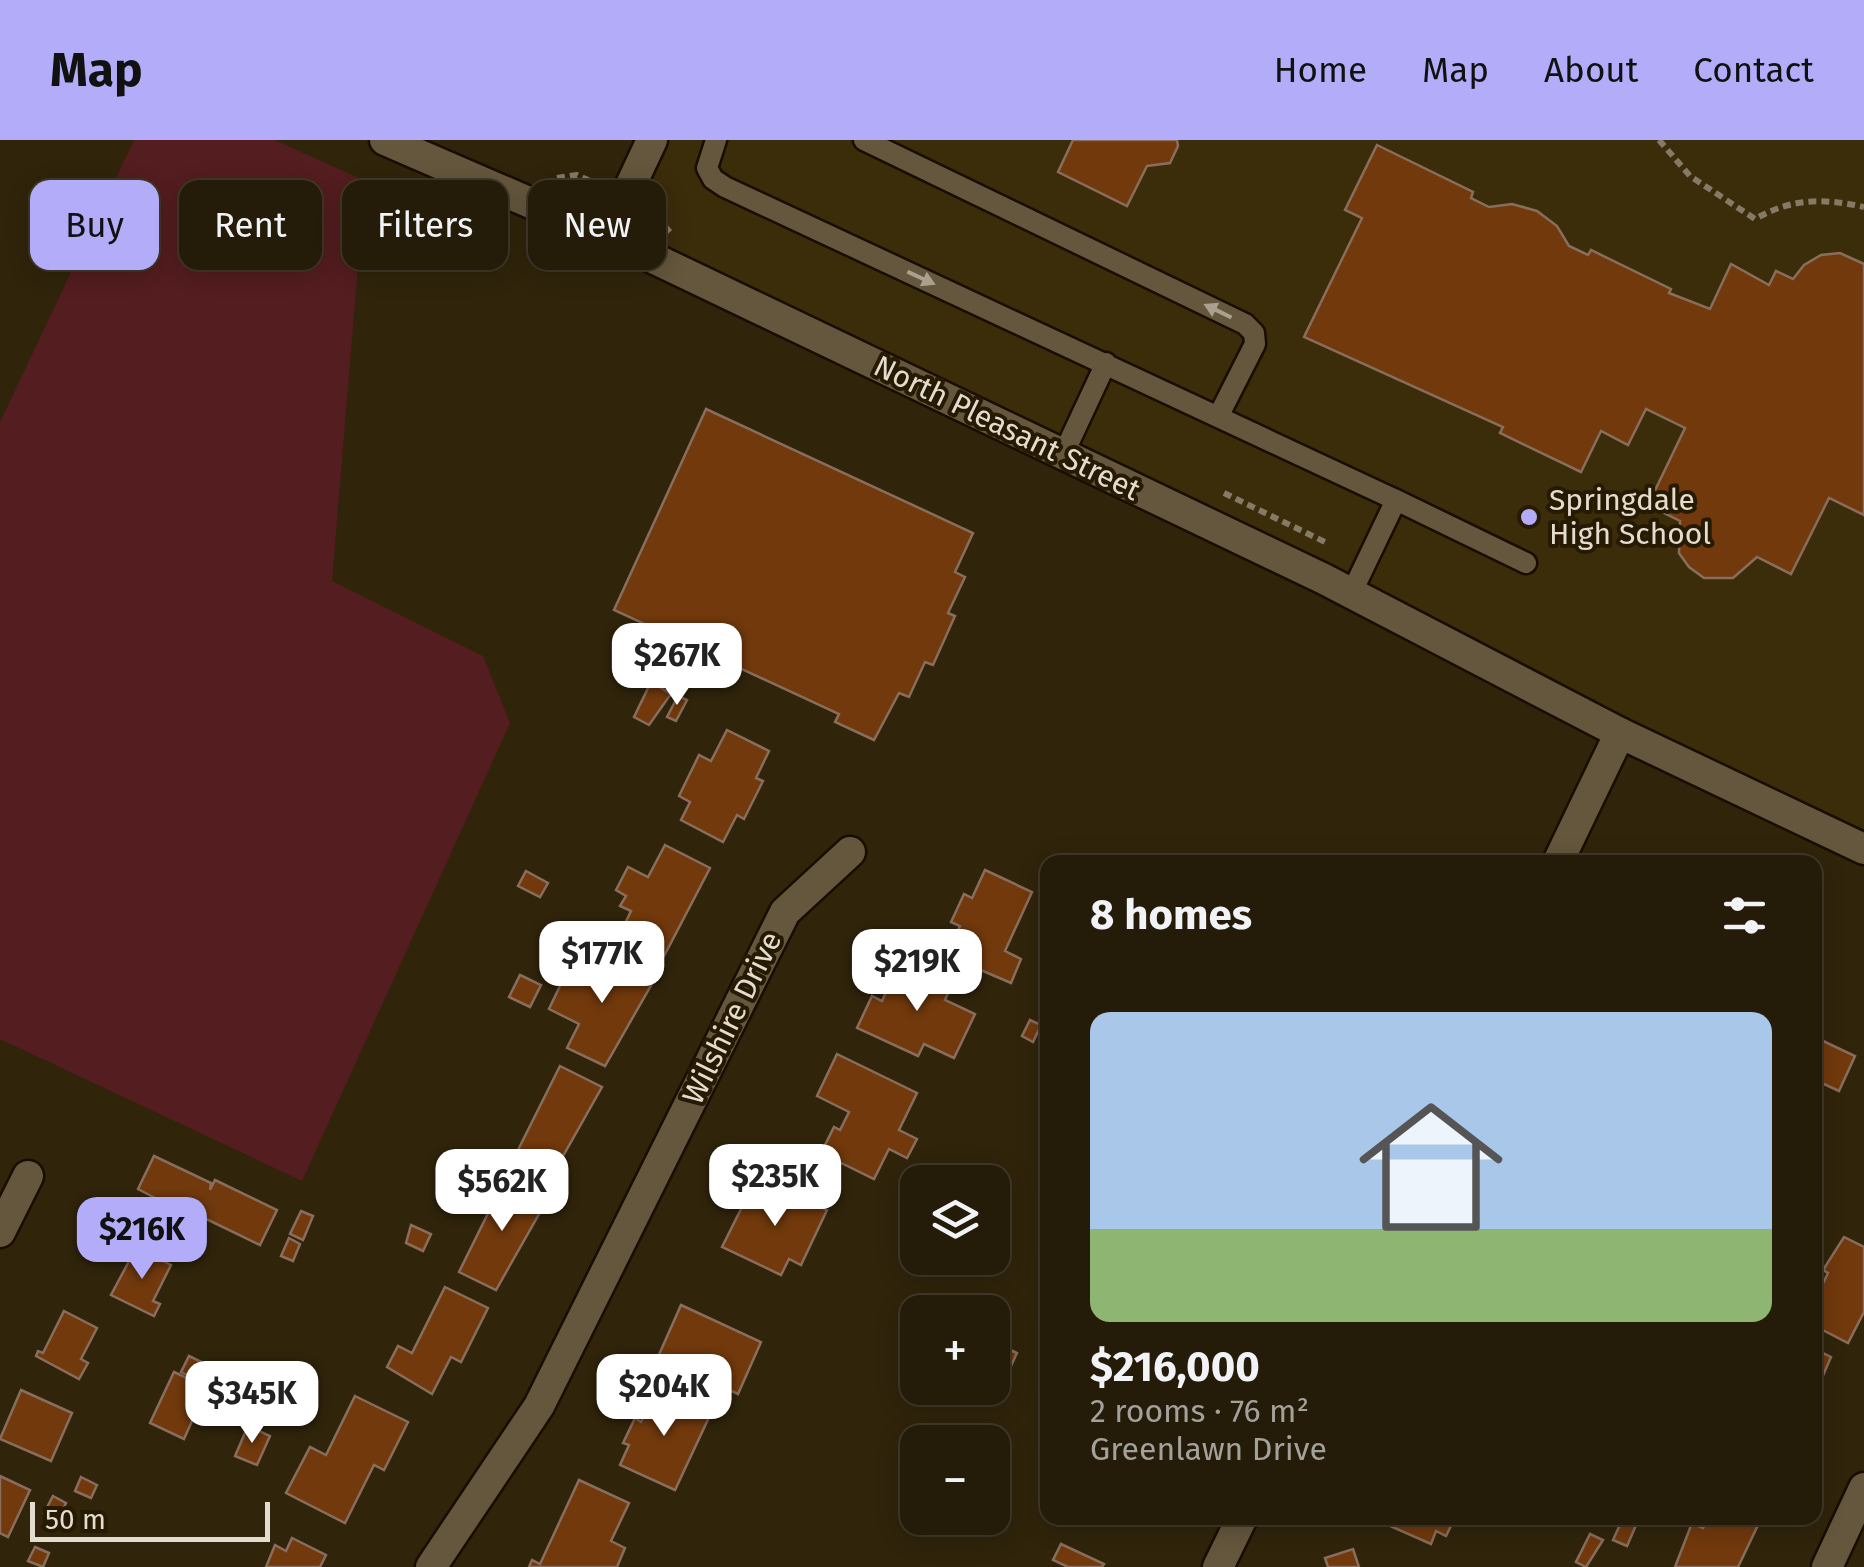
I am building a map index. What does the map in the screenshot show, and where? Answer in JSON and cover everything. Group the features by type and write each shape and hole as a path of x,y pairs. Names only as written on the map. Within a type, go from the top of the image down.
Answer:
{"street":[{"name":"North Pleasant Street","path":"386,140 528,202"},
{"path":"633,180 652,140"},
{"name":"North Pleasant Street","path":"666,264 1351,594 1620,733 1864,848"},
{"path":"1561,855 1620,733"},
{"name":"Wilshire Drive","path":"431,1567 539,1406 784,912 850,852"},
{"path":"0,1232 28,1176"},
{"path":"1827,1567 1864,1488"},
{"path":"1218,1567 1239,1525"}],"lane":[{"path":"716,140 708,168 712,179 725,187 1220,415 1526,562"},
{"path":"864,140 1245,324 1254,333 1252,352 1220,415"},
{"path":"1064,455 1106,363"},
{"path":"1351,594 1396,500"}],"path":[{"path":"1659,140 1690,176 1755,219 1779,206 1808,200 1864,206"}],"shaded area":[{"path":"134,140 275,140 363,180 342,180 342,270 358,270 332,581 483,656 510,723 302,1181 0,1039 0,422 72,270 159,270 159,180 115,180"},
{"name":"Springdale High School","path":"652,140 1864,140 1864,849 666,265 666,180 633,180"}],"building":[{"path":"1073,140 1177,140 1178,146 1170,163 1147,166 1127,206 1058,172"},
{"path":"1377,145 1473,192 1471,198 1489,207 1512,204 1537,211 1557,226 1569,246 1588,255 1591,250 1671,289 1669,293 1710,309 1731,264 1769,285 1776,271 1793,279 1804,265 1821,255 1840,253 1864,264 1864,515 1829,498 1791,574 1757,557 1733,578 1704,578 1679,553 1680,521 1648,505 1685,428 1646,409 1628,445 1601,431 1581,472 1500,433 1503,427 1304,337 1362,218 1345,210"},
{"path":"706,409 973,533 955,572 965,577 948,613 955,616 933,665 925,662 909,697 899,693 874,740 835,722 839,714 614,610"},
{"path":"651,682 671,694 649,725 634,717"},
{"path":"678,696 687,700 676,721 667,717"},
{"path":"727,730 769,751 756,778 763,781 744,819 737,815 723,842 681,820 690,802 679,796 699,755 711,761"},
{"path":"665,845 710,868 664,956 620,934 631,911 620,906 626,896 616,890 628,867 648,877"},
{"path":"985,870 1032,892 1005,951 1021,959 1011,983 946,955 960,926 951,922 964,894 972,898"},
{"path":"526,871 548,883 540,897 518,886"},
{"path":"613,954 657,975 605,1066 567,1048 579,1024 549,1009 570,965 600,980"},
{"path":"900,960 952,984 945,1000 975,1014 954,1058 924,1044 918,1056 857,1028 872,996 882,1001"},
{"path":"520,975 541,985 530,1007 509,997"},
{"path":"1030,1020 1040,1025 1033,1042 1022,1036"},
{"path":"1822,1040 1855,1056 1839,1091 1822,1083"},
{"path":"837,1054 917,1093 899,1130 917,1139 907,1158 889,1149 874,1179 821,1153 834,1127 840,1130 849,1112 817,1096"},
{"path":"560,1066 602,1087 550,1179 513,1160"},
{"path":"154,1156 211,1183 210,1190 215,1180 277,1210 260,1245 196,1214 193,1221 200,1224 193,1238 146,1216 155,1198 138,1189"},
{"path":"505,1179 547,1200 496,1290 459,1272"},
{"path":"769,1182 827,1210 801,1265 789,1259 781,1275 722,1247 747,1197 759,1202"},
{"path":"301,1211 313,1216 303,1240 290,1234"},
{"path":"411,1225 431,1234 423,1251 406,1243"},
{"path":"1844,1237 1864,1247 1864,1312 1848,1343 1822,1330 1822,1285 1828,1273 1823,1270"},
{"path":"289,1238 300,1244 293,1261 281,1256"},
{"path":"136,1248 171,1265 153,1301 160,1304 154,1316 111,1295"},
{"path":"445,1287 488,1308 461,1362 451,1357 432,1394 387,1367 398,1346 412,1353"},
{"path":"681,1305 761,1342 738,1394 658,1357"},
{"path":"64,1311 97,1328 81,1359 88,1363 79,1379 36,1356 38,1351 43,1353"},
{"path":"1010,1350 1017,1353 1010,1368"},
{"path":"1822,1352 1831,1357 1822,1378"},
{"path":"189,1356 216,1369 208,1386 181,1372"},
{"path":"174,1372 215,1391 211,1399 203,1396 184,1439 150,1423"},
{"path":"657,1388 711,1413 675,1490 620,1465 629,1445 623,1443 635,1418 641,1422"},
{"path":"21,1390 72,1413 51,1461 0,1439"},
{"path":"355,1396 408,1422 384,1470 374,1465 345,1523 286,1493 310,1447 326,1455"},
{"path":"248,1426 270,1436 257,1465 235,1456"},
{"path":"0,1476 30,1490 8,1537 0,1533"},
{"path":"81,1477 97,1485 91,1498 75,1491"},
{"path":"579,1480 629,1503 611,1541 625,1548 617,1567 529,1567 532,1560 540,1564"},
{"path":"53,1496 66,1503 58,1520 44,1513"},
{"path":"1388,1525 1452,1525 1446,1536 1436,1531 1431,1544"},
{"path":"1620,1525 1636,1525 1627,1546 1613,1540"},
{"path":"1691,1525 1758,1525 1738,1567 1675,1567"},
{"path":"1590,1534 1603,1540 1586,1567 1576,1562"},
{"path":"292,1538 326,1555 320,1567 266,1567 275,1545 286,1551"},
{"path":"1061,1544 1104,1564 1068,1567 1053,1560"},
{"path":"35,1547 49,1553 43,1567 28,1561"},
{"path":"1353,1549 1359,1567 1328,1567 1325,1558"}],"place":[{"name":"Springdale High School","path":"1529,517"}]}
